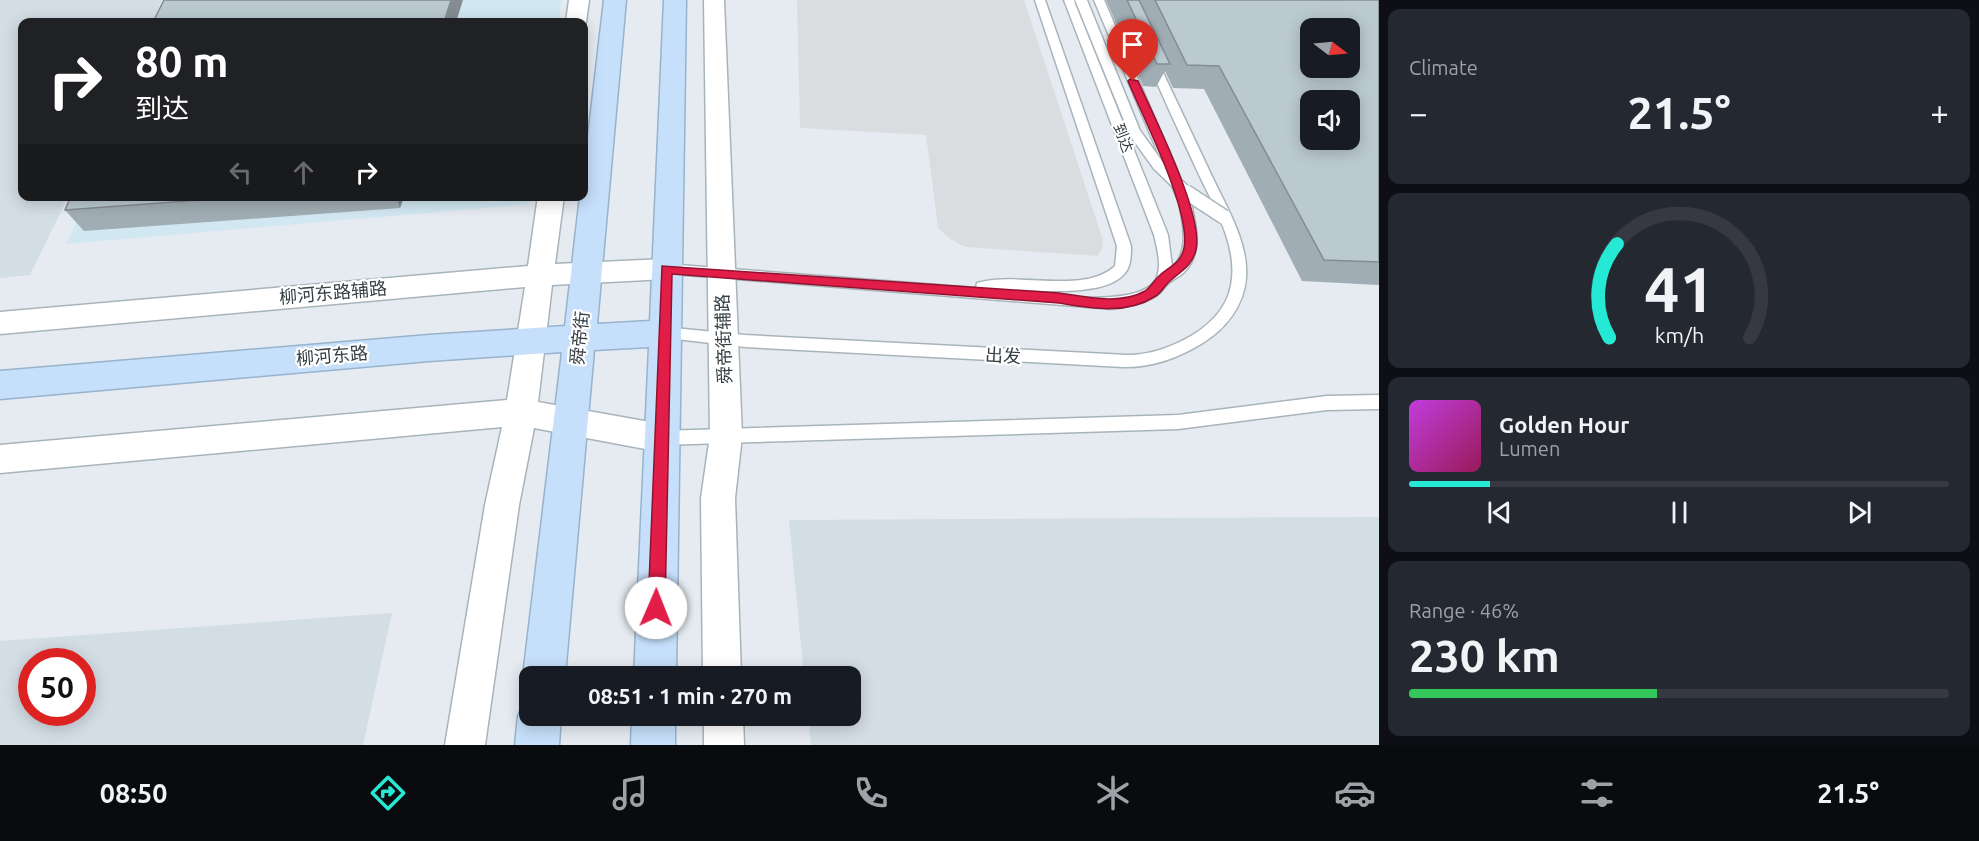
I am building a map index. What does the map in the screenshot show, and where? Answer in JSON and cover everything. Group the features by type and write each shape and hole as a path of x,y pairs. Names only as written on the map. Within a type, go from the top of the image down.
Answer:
{"main road":[{"name":"舜帝街","path":"545,666 615,0"},
{"path":"655,666 675,0"},
{"name":"柳河东路","path":"0,384 531,340 664,333"},
{"path":"537,745 539,726"},
{"path":"653,745 654,726"}],"street":[{"path":"577,18 579,0"},
{"name":"舜帝街辅路","path":"714,0 722,274 734,340 718,498 722,666"},
{"path":"465,745 502,505 521,412 550,201"},
{"name":"柳河东路辅路","path":"0,323 540,275 666,269"},
{"path":"0,459 521,412 661,438"},
{"path":"723,726 724,745"}],"lane":[{"path":"964,292 988,285 1015,282 1093,285 1110,280 1120,271 1124,261 1124,246 1040,0"},
{"name":"到达","path":"1069,0 1161,235 1166,255 1165,278"},
{"path":"1081,0 1135,133 1158,165 1187,193 1224,217"},
{"name":"到达","path":"666,269 1112,304 1134,301 1151,293 1165,278 1181,267 1190,250 1190,227 1185,202 1099,0"},
{"name":"出发","path":"664,333 734,340 1137,361 1173,351 1205,333 1219,322 1233,302 1239,278 1238,258 1224,217 1150,54"},
{"path":"661,438 1178,422 1327,403 1379,402"}],"shaded area":[{"path":"0,0 162,0 154,18 18,18 18,201 66,201 30,275 0,278"},
{"path":"177,0 562,0 559,18 169,18"},
{"path":"797,0 1024,0 1103,240 1098,256 965,247 949,238 938,228 926,135 800,128"},
{"path":"86,201 529,201 529,204 66,244"},
{"path":"1379,517 1379,745 811,745 809,726 861,726 861,666 803,666 789,520"},
{"path":"392,613 363,745 0,745 0,641"}],"building":[{"path":"164,0 451,0 445,18 155,18"},
{"path":"1127,0 1139,0 1170,64 1157,64"},
{"path":"1155,0 1379,0 1379,262 1324,260 1219,66 1187,65"},
{"path":"69,201 188,201 65,210"}],"route":[{"path":"656,608 666,269 1059,298 1089,303 1112,304 1134,301 1151,293 1165,278 1181,267 1190,250 1190,227 1185,202 1133,81"}]}
